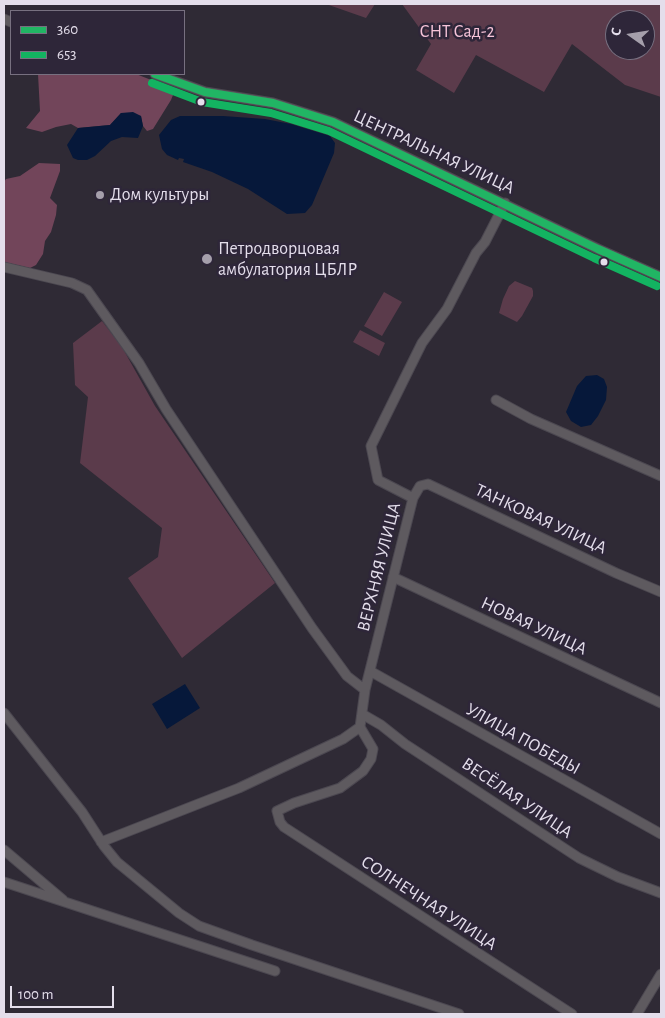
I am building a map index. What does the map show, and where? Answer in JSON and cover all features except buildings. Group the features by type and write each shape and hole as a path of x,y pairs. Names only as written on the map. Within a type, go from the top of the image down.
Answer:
{"street":[{"name":"ЦЕНТРАЛЬНАЯ УЛИЦА","path":"158,75 205,92 273,103 333,122 598,249 661,277"},
{"name":"ВЕРХНЯЯ УЛИЦА","path":"360,727 365,690 413,498 378,480 371,446 422,343 447,309 505,203"},
{"path":"4,267 72,283 87,290 139,363 166,409 312,628 347,676 365,690"},
{"path":"496,400 531,419 661,476"},
{"name":"ТАНКОВАЯ УЛИЦА","path":"413,498 420,486 428,484 661,592"},
{"name":"НОВАЯ УЛИЦА","path":"392,577 661,703"},
{"name":"УЛИЦА ПОБЕДЫ","path":"370,671 661,834"},
{"path":"4,713 82,812 101,842 117,862 179,914 199,926 459,1014"},
{"name":"ВЕСЁЛАЯ УЛИЦА","path":"362,714 579,858 618,877 661,893"},
{"path":"101,842 239,788 344,739 360,727"},
{"name":"СОЛНЕЧНАЯ УЛИЦА","path":"360,727 373,748 371,759 363,771 340,788 294,803 277,811 280,822 284,827 572,1014"},
{"path":"4,850 66,903"},
{"path":"4,882 275,971"},
{"path":"637,1014 661,974"}],"green space":[{"name":"СНТ Сад-2","path":"326,4 375,4 366,18"},
{"name":"СНТ Сад-2","path":"402,4 661,4 661,97 625,85 572,44 544,92 476,55 454,93 416,70 431,44"},
{"path":"515,281 532,288 533,291 533,296 517,322 499,313 509,286"},
{"path":"384,292 402,302 382,336 364,326"},
{"path":"102,321 122,347 155,406 275,583 182,658 128,578 158,557 162,528 80,463 88,397 75,385 73,343"},
{"path":"360,330 385,343 379,356 353,342"}],"shaded area":[{"path":"38,75 139,75 169,87 173,95 153,129 147,131 143,126 141,116 121,113 110,125 78,128 71,124 42,132 26,128 40,111"},
{"path":"39,163 60,164 60,171 50,198 57,205 51,232 45,241 43,254 36,265 30,268 4,262 4,182 6,179 20,176"}],"water":[{"path":"133,112 141,116 143,126 138,138 122,137 111,141 95,156 87,160 73,158 67,145 78,128 110,125 121,113"},
{"path":"180,116 223,116 265,119 291,124 330,136 335,143 334,153 312,205 305,213 287,214 248,189 212,172 183,162 184,159 179,158 178,160 167,155 162,149 159,135 171,120"},
{"path":"597,375 604,379 607,387 606,400 591,425 581,427 571,421 566,412 577,386 586,376"},
{"path":"185,684 200,708 167,729 152,704"}],"transit line":[{"name":"360","path":"158,75 205,92 273,103 333,122 598,249 661,277"},
{"name":"653","path":"152,83 202,102 271,113 329,131 594,258 657,286"}],"place":[{"name":"Дом культуры","path":"100,195"},
{"name":"Петродворцовая амбулатория ЦБЛР","path":"207,259"}]}
